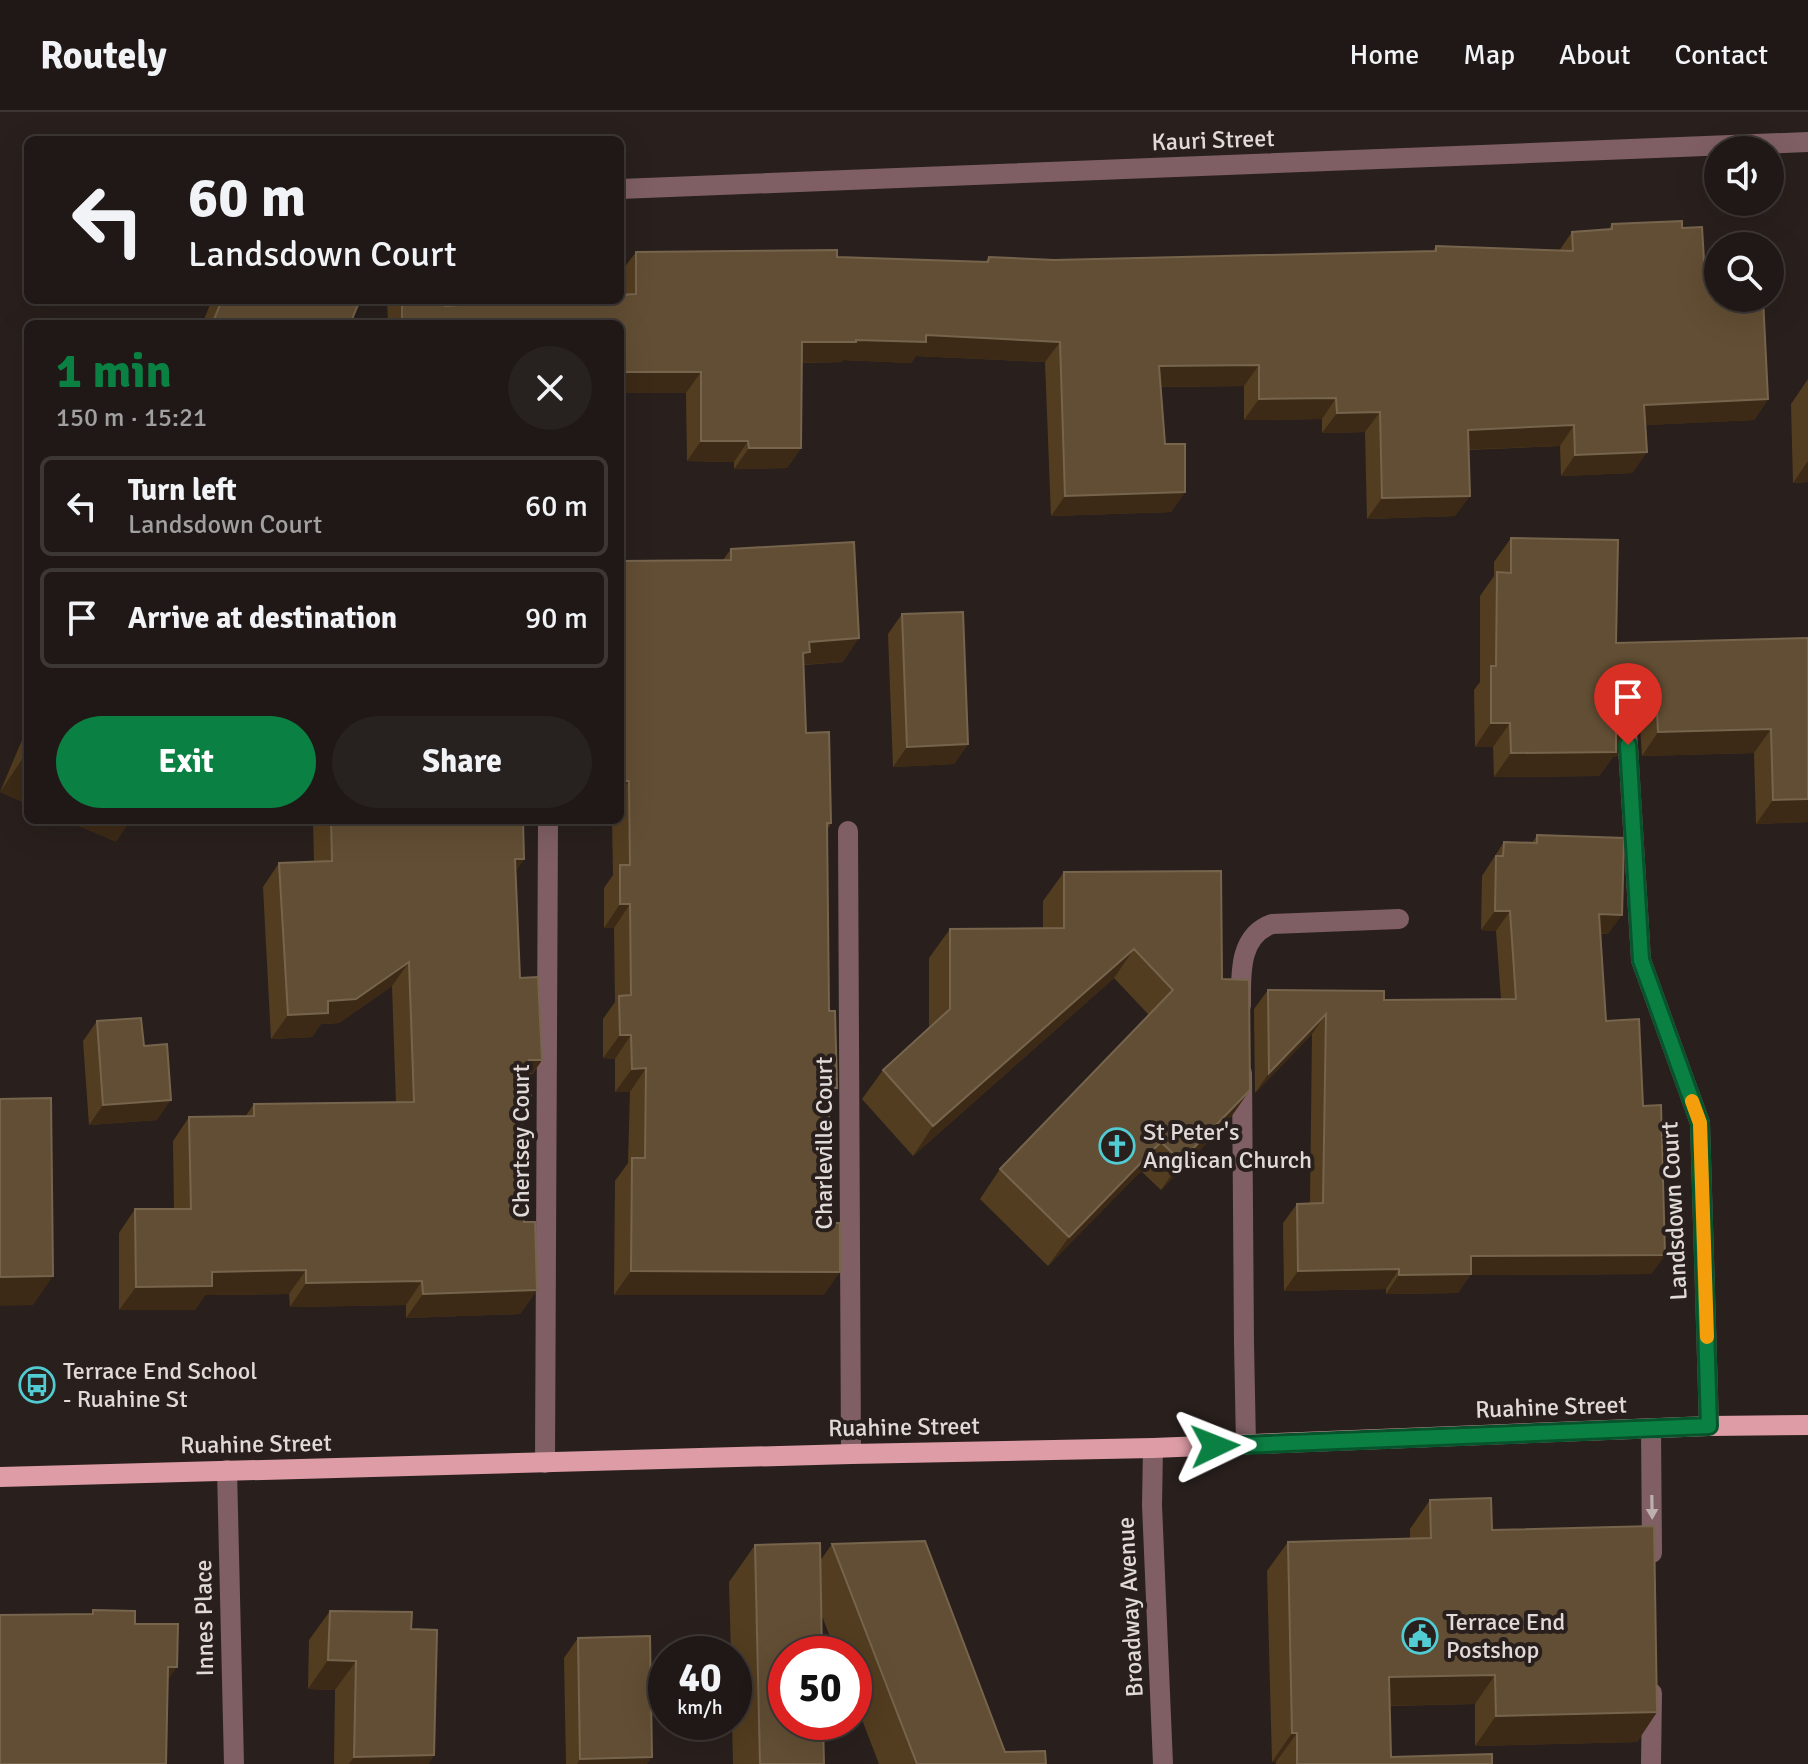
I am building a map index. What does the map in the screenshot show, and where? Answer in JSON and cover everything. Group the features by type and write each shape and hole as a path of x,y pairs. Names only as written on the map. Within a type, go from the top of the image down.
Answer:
{"main road":[{"name":"Ruahine Street","path":"0,1477 1153,1448 1709,1426 1808,1425"}],"street":[{"name":"Kauri Street","path":"624,189 1808,142"},
{"name":"Landsdown Court","path":"1626,714 1641,960 1700,1123 1709,1426"},
{"name":"Chertsey Court","path":"545,1463 548,824"},
{"name":"Charleville Court","path":"848,831 851,1454"},
{"path":"1242,1023 1244,955 1262,928 1272,924 1399,919"},
{"path":"1242,1055 1246,1445"},
{"path":"1651,1429 1652,1574"},
{"name":"Broadway Avenue","path":"1153,1448 1152,1505 1163,1764"},
{"name":"Innes Place","path":"227,1470 234,1764"},
{"path":"1651,1764 1652,1669"}],"building":[{"path":"1682,221 1682,228 1702,227 1704,312 1764,312 1768,399 1644,405 1647,452 1575,455 1574,425 1468,430 1470,496 1382,498 1380,412 1337,413 1336,398 1259,399 1259,365 1159,366 1165,444 1185,444 1185,492 1065,496 1060,342 926,335 926,342 802,342 801,448 749,448 748,441 701,441 701,372 624,372 624,320 402,320 402,304 624,304 624,295 636,294 636,252 837,250 837,257 988,262 989,257 1054,260 1436,251 1436,246 1573,251 1572,232 1612,229 1612,224"},
{"path":"220,304 358,304 352,320 214,320"},
{"path":"1511,538 1618,540 1616,643 1808,638 1808,799 1773,800 1771,729 1658,732 1656,688 1643,677 1635,680 1630,690 1632,733 1616,733 1616,752 1511,753 1510,723 1491,723 1491,666 1496,666 1497,572 1511,573"},
{"path":"854,542 859,638 809,642 810,652 803,653 806,733 829,732 829,1011 835,1011 837,1088 829,1088 830,1223 840,1223 840,1272 631,1271 632,1158 645,1158 646,1068 632,1069 631,1035 620,1035 619,996 631,995 630,904 620,904 620,865 630,865 629,781 624,781 624,561 731,560 731,549"},
{"path":"963,612 968,744 907,747 902,614"},
{"path":"331,824 523,824 524,859 515,859 520,978 538,977 542,1060 529,1060 531,1105 521,1106 524,1222 535,1222 537,1290 423,1294 422,1281 306,1283 306,1270 212,1272 212,1286 136,1287 135,1209 191,1209 189,1117 254,1116 254,1104 414,1102 409,962 356,999 328,1001 328,1013 288,1015 279,863 332,861"},
{"path":"1537,835 1624,838 1622,915 1599,914 1606,1021 1639,1019 1643,1106 1661,1105 1665,1255 1471,1256 1471,1274 1399,1275 1399,1269 1298,1271 1297,1204 1323,1203 1326,1014 1269,1073 1268,990 1384,991 1384,1000 1516,999 1510,911 1495,911 1496,856 1503,856 1504,842 1537,843"},
{"path":"1221,871 1222,979 1249,980 1250,1090 1181,1161 1161,1142 1069,1237 1000,1169 1173,990 1134,949 933,1126 883,1070 950,1009 950,929 1064,928 1064,872"},
{"path":"141,1018 144,1046 167,1044 171,1100 103,1105 97,1021"},
{"path":"51,1098 53,1276 0,1277 0,1099"},
{"path":"1491,1498 1492,1530 1654,1526 1657,1712 1496,1716 1495,1675 1389,1677 1391,1757 1492,1754 1492,1764 1297,1764 1297,1733 1292,1733 1288,1542 1431,1538 1430,1500"},
{"path":"925,1541 1005,1752 1045,1751 1046,1764 917,1764 872,1648 872,1636 868,1636 832,1544"},
{"path":"820,1543 822,1636 768,1636 768,1740 823,1740 824,1764 760,1764 755,1545"},
{"path":"93,1610 135,1611 135,1624 178,1624 177,1667 168,1667 166,1764 0,1764 0,1615 93,1614"},
{"path":"330,1611 412,1612 411,1629 437,1630 434,1755 354,1757 356,1661 328,1660"},
{"path":"648,1636 648,1740 652,1740 652,1757 580,1759 578,1638"}],"slow traffic":[{"path":"1692,1101 1700,1123 1707,1337"}],"place":[{"name":"St Peter's Anglican Church","path":"1117,1146"},
{"name":"Terrace End School - Ruahine St","path":"37,1385"},
{"name":"Terrace End Postshop","path":"1420,1636"}],"route":[{"path":"1215,1446 1709,1426 1700,1123 1641,960 1628,745"}]}
